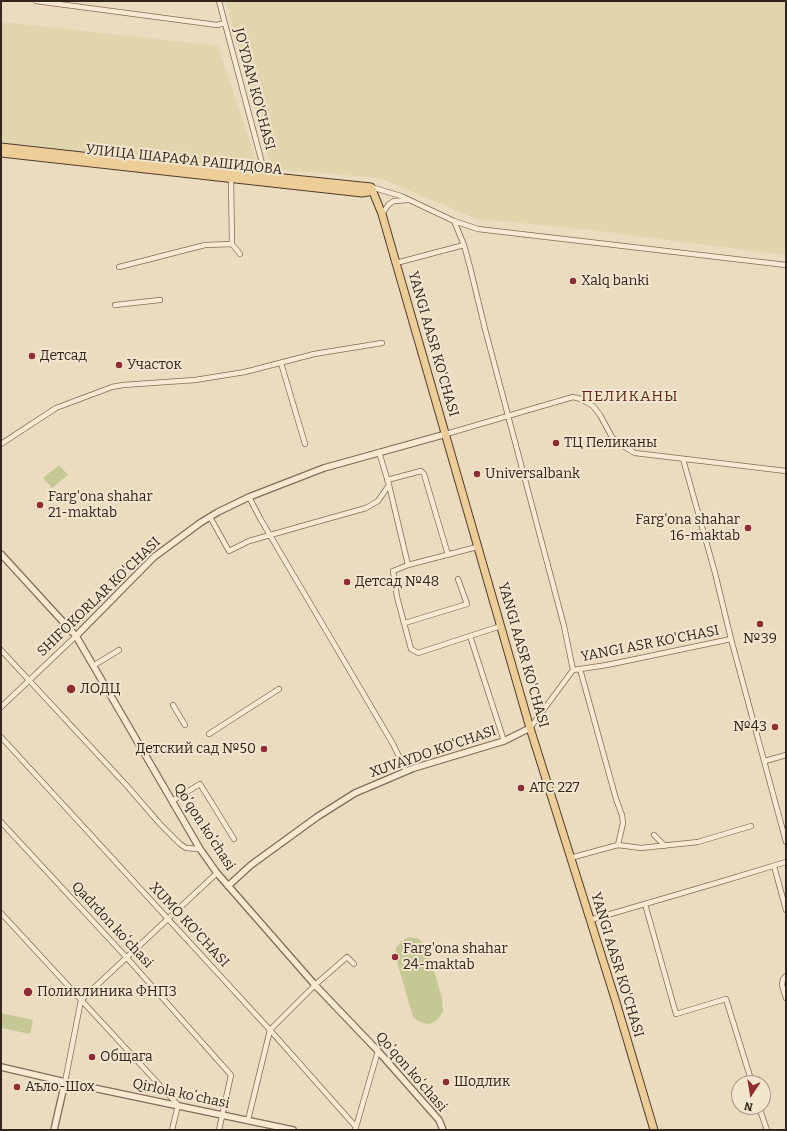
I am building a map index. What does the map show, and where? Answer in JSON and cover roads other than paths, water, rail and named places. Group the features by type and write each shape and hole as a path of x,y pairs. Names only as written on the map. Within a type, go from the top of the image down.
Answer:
{"main road":[{"path":"1,146 72,158 266,179"},
{"name":"УЛИЦА ШАРАФА РАШИДОВА","path":"1,154 72,158 231,179 266,179 368,189"},
{"name":"YANGI AASR KO'CHASI","path":"368,189 382,214 530,728 654,1130"}],"street":[{"path":"36,1 217,25 225,23"},
{"path":"82,8 83,1"},
{"name":"JO'YDAM KO'CHASI","path":"219,1 266,179"},
{"path":"231,179 232,244 240,254"},
{"path":"368,189 391,192 454,221 478,229 786,265"},
{"path":"382,214 389,204 394,201 410,200"},
{"path":"454,221 464,245 564,626 573,670"},
{"path":"119,267 205,245 232,244"},
{"path":"396,263 464,245"},
{"path":"115,305 160,300"},
{"path":"1,444 56,408 112,387 192,381 245,372 314,354 382,342"},
{"path":"281,363 304,444"},
{"path":"446,434 573,397 581,399 593,406 600,415 612,437 619,444 635,453 786,471"},
{"name":"SHIFOKORLAR KO'CHASI","path":"1,707 76,636 154,558 200,523 249,497 324,468 446,434"},
{"path":"380,452 408,565"},
{"name":"YANGI ASR KO'CHASI","path":"683,459 786,842"},
{"path":"210,517 229,551 249,541 271,534 366,508 378,501 388,482 421,470 424,474 448,555"},
{"path":"249,497 261,520 271,534 393,744 406,771"},
{"path":"477,547 408,565 393,571 397,597 411,649 418,653 501,626"},
{"name":"Qoʻqon koʻchasi","path":"1,554 76,636 200,849 218,874 316,985 378,1051 438,1120 443,1130"},
{"path":"405,623 467,604 458,579"},
{"path":"470,636 504,741"},
{"name":"YANGI ASR KO'CHASI","path":"530,728 573,670 731,639"},
{"path":"1,650 128,787 160,824 186,848 200,849"},
{"path":"93,666 119,650"},
{"path":"580,669 616,799 622,815 618,845"},
{"path":"209,734 279,689"},
{"path":"173,705 185,725"},
{"name":"XUVAYDO KO'CHASI","path":"228,886 251,865 317,817 355,793 406,771 504,741 530,728"},
{"name":"XUMO KO'CHASI","path":"1,737 270,1030 356,1129"},
{"path":"765,761 786,755"},
{"path":"172,801 200,784 234,839"},
{"name":"Qadrdon koʻchasi","path":"1,822 127,958 231,1075 219,1130"},
{"path":"570,858 618,845 641,848 698,842 752,826"},
{"path":"654,835 665,846"},
{"path":"590,920 786,862"},
{"path":"774,866 786,910"},
{"path":"54,1130 81,1000 218,874"},
{"path":"645,904 676,1014 726,999 750,1075"},
{"path":"1,913 178,1105 172,1130"},
{"path":"248,1120 270,1030 347,957 354,964"},
{"path":"786,976 783,979 782,985 786,998"},
{"path":"356,1129 378,1051"},
{"name":"Qirlola koʻchasi","path":"1,1067 65,1082 248,1120 280,1129 293,1130"},
{"path":"762,1115 767,1130"}],"place":[{"name":"Xalq banki","path":"573,281"},
{"name":"Детсад","path":"32,356"},
{"name":"Участок","path":"119,365"},
{"name":"ТЦ Пеликаны","path":"556,443"},
{"name":"Universalbank","path":"477,474"},
{"name":"Farg'ona shahar 21-maktab","path":"40,505"},
{"name":"Farg'ona shahar 16-maktab","path":"748,528"},
{"name":"Детсад №48","path":"347,582"},
{"name":"№39","path":"760,624"},
{"name":"ЛОДЦ","path":"71,689"},
{"name":"№43","path":"775,727"},
{"name":"Детский сад №50","path":"264,749"},
{"name":"АТС 227","path":"521,788"},
{"name":"Farg'ona shahar 24-maktab","path":"395,957"},
{"name":"Поликлиника ФНПЗ","path":"28,992"},
{"name":"Общага","path":"92,1057"},
{"name":"Шодлик","path":"446,1082"},
{"name":"Аъло-Шох","path":"17,1087"}],"district":[{"name":"ПЕЛИКАНЫ","path":"630,397"}]}
